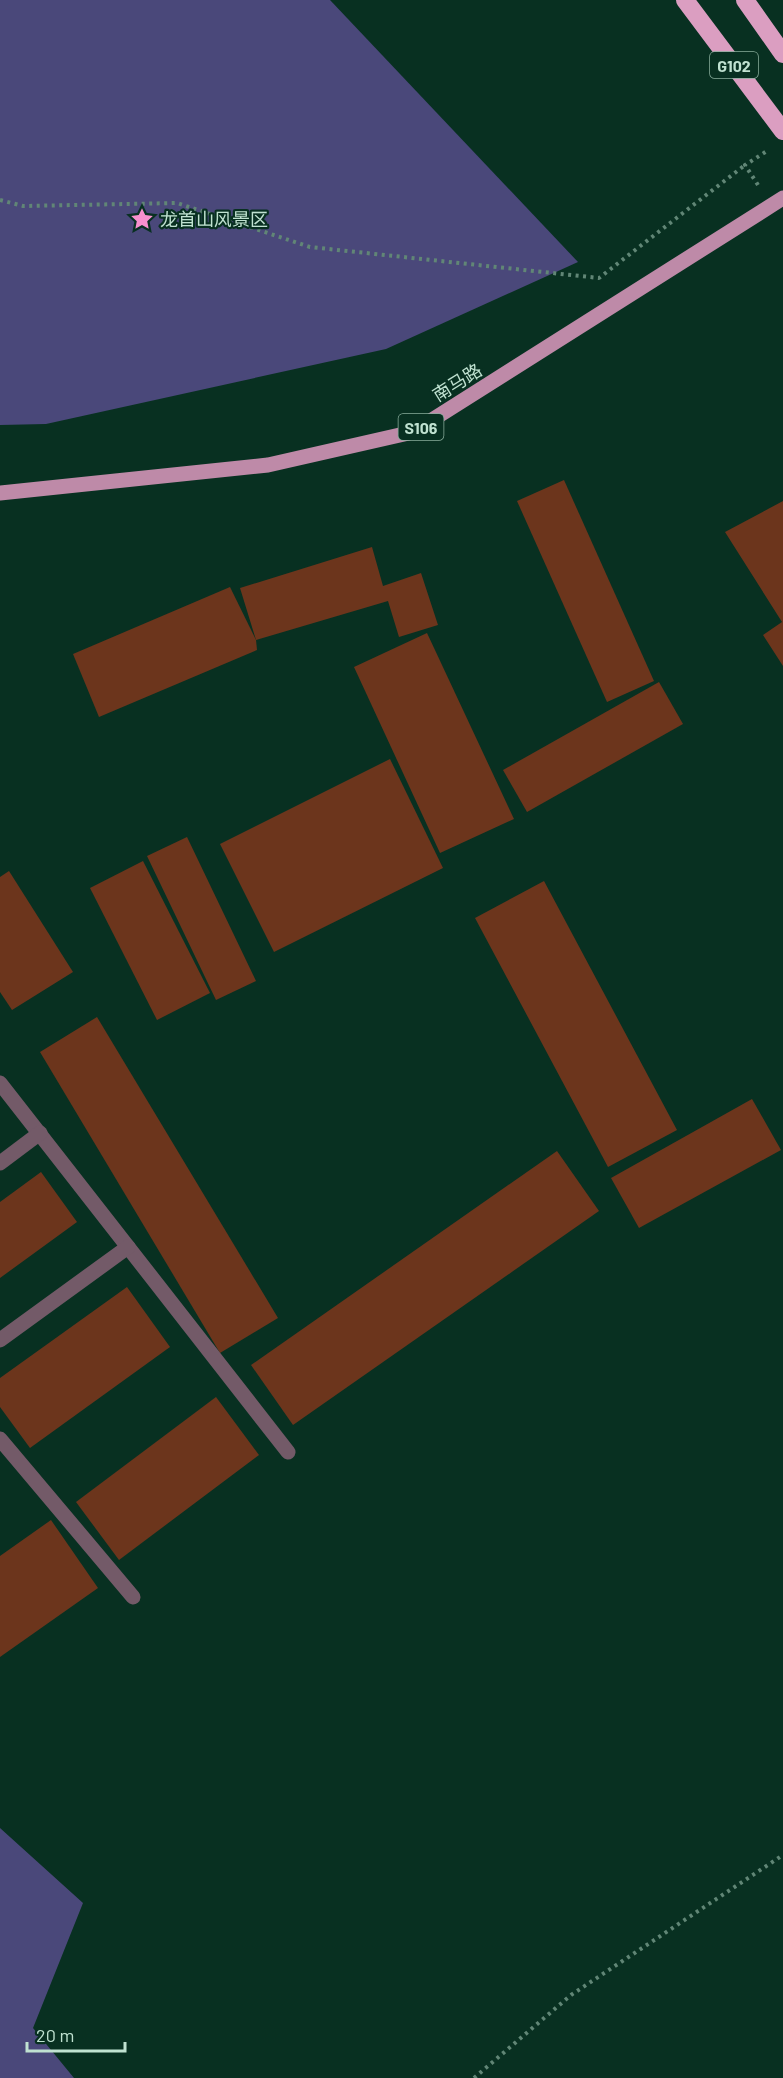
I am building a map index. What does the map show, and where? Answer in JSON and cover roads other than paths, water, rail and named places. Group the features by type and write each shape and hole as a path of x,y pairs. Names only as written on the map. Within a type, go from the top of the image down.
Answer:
{"highway":[{"name":"G102","path":"686,0 783,131"},
{"name":"G102","path":"746,0 783,54"}],"main road":[{"name":"南马路","path":"0,494 268,465 413,432 777,202"}],"street":[{"path":"0,1083 288,1452"},
{"path":"0,1163 40,1133"},
{"path":"0,1340 128,1247"},
{"path":"0,1439 133,1597"}],"place":[{"name":"龙首山风景区","path":"142,219"}]}
